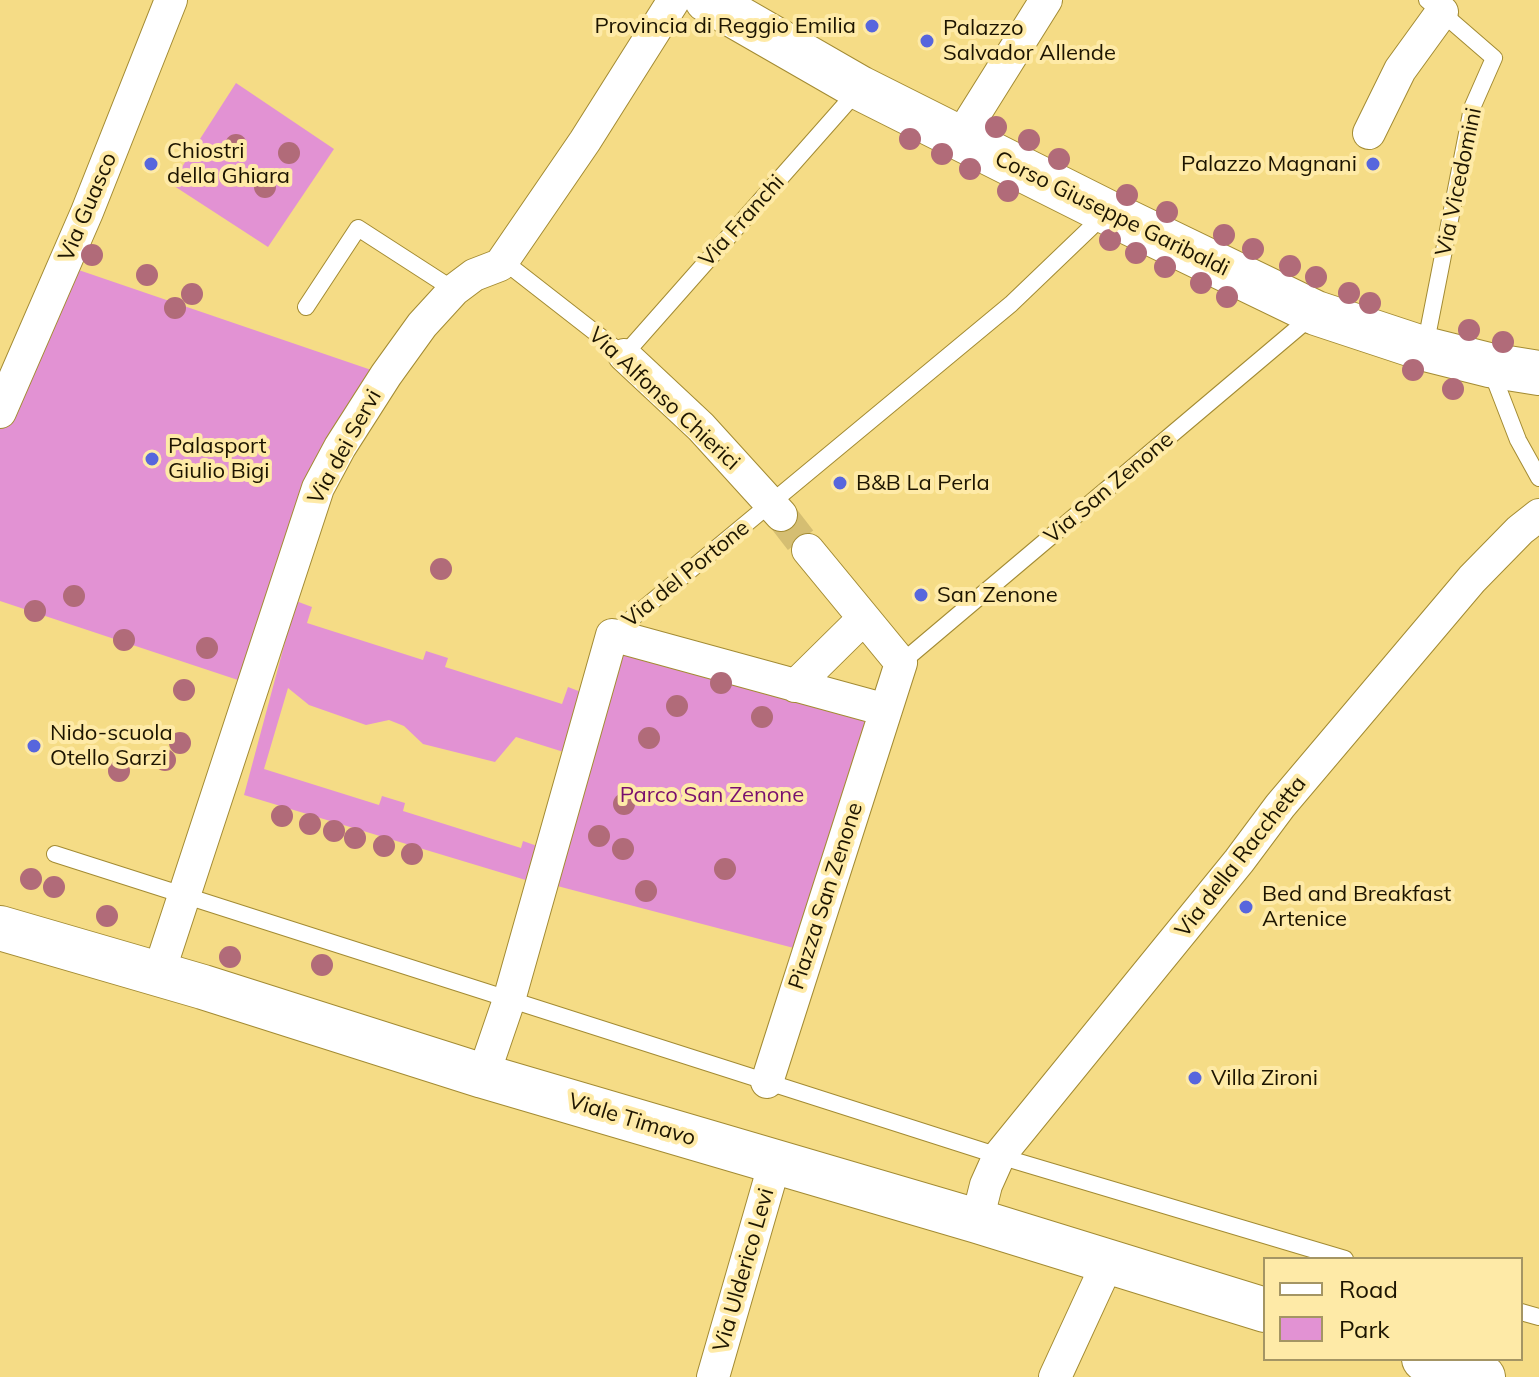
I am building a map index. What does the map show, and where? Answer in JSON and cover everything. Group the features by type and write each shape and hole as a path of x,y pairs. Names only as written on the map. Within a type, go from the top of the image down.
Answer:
{"main road":[{"name":"Corso Giuseppe Garibaldi","path":"707,0 860,88 959,139 1316,313 1425,349 1489,365 1539,373"},
{"name":"Viale Timavo","path":"0,928 218,991 483,1076 977,1221 1263,1309"},
{"path":"1431,1361 1483,1377"}],"street":[{"name":"Via Guasco","path":"0,412 87,212 171,0"},
{"name":"Via dei Servi","path":"158,975 318,488 340,447 422,325 454,290 474,275 500,265 585,141 674,0"},
{"path":"959,139 1046,0"},
{"path":"1369,133 1434,6"},
{"name":"Via Alfonso Chierici","path":"624,355 701,427 777,509"},
{"name":"Via della Racchetta","path":"977,1221 986,1185 999,1156 1239,861 1280,806 1472,579 1539,515"},
{"path":"808,550 901,663"},
{"path":"795,686 864,618"},
{"path":"612,635 886,710"},
{"name":"Via del Portone","path":"483,1076 509,1000 612,635"},
{"name":"Piazza San Zenone","path":"767,1082 901,663"},
{"name":"Via Ulderico Levi","path":"713,1377 775,1162"},
{"path":"1055,1377 1108,1262"}],"lane":[{"name":"Via Vicedomini","path":"1425,349 1472,108 1494,58 1434,6"},
{"name":"Via Franchi","path":"624,355 860,88"},
{"name":"Via del Portone","path":"612,635 777,509 1011,304 1107,212"},
{"path":"306,307 358,228 454,290"},
{"name":"Via Alfonso Chierici","path":"500,265 515,270 624,355"},
{"name":"Via San Zenone","path":"901,663 1316,313"},
{"path":"1489,365 1518,440 1539,478"},
{"path":"55,854 999,1156 1338,1257"}],"green space":[{"path":"236,83 334,149 268,247 171,184"},
{"path":"64,265 386,375 340,447 253,685 0,601 0,412"},
{"path":"296,601 312,607 307,623 423,660 426,651 448,658 445,667 562,704 568,687 589,695 570,754 516,737 495,762 423,744 404,726 389,720 366,725 309,705 288,688 264,769 379,805 382,796 405,803 403,811 521,848 523,841 540,847 529,881 244,795"},
{"name":"Parco San Zenone","path":"612,635 886,710 809,952 542,882"}],"tunnel":[{"path":"781,515 808,550"}],"place":[{"name":"Provincia di Reggio Emilia","path":"872,26"},
{"name":"Palazzo Salvador Allende","path":"927,41"},
{"name":"Chiostri della Ghiara","path":"151,164"},
{"name":"Palazzo Magnani","path":"1373,164"},
{"name":"Palasport Giulio Bigi","path":"152,459"},
{"name":"B&B La Perla","path":"840,483"},
{"name":"San Zenone","path":"921,595"},
{"name":"Nido-scuola Otello Sarzi","path":"34,746"},
{"name":"Bed and Breakfast Artenice","path":"1246,907"},
{"name":"Villa Zironi","path":"1195,1078"}]}
